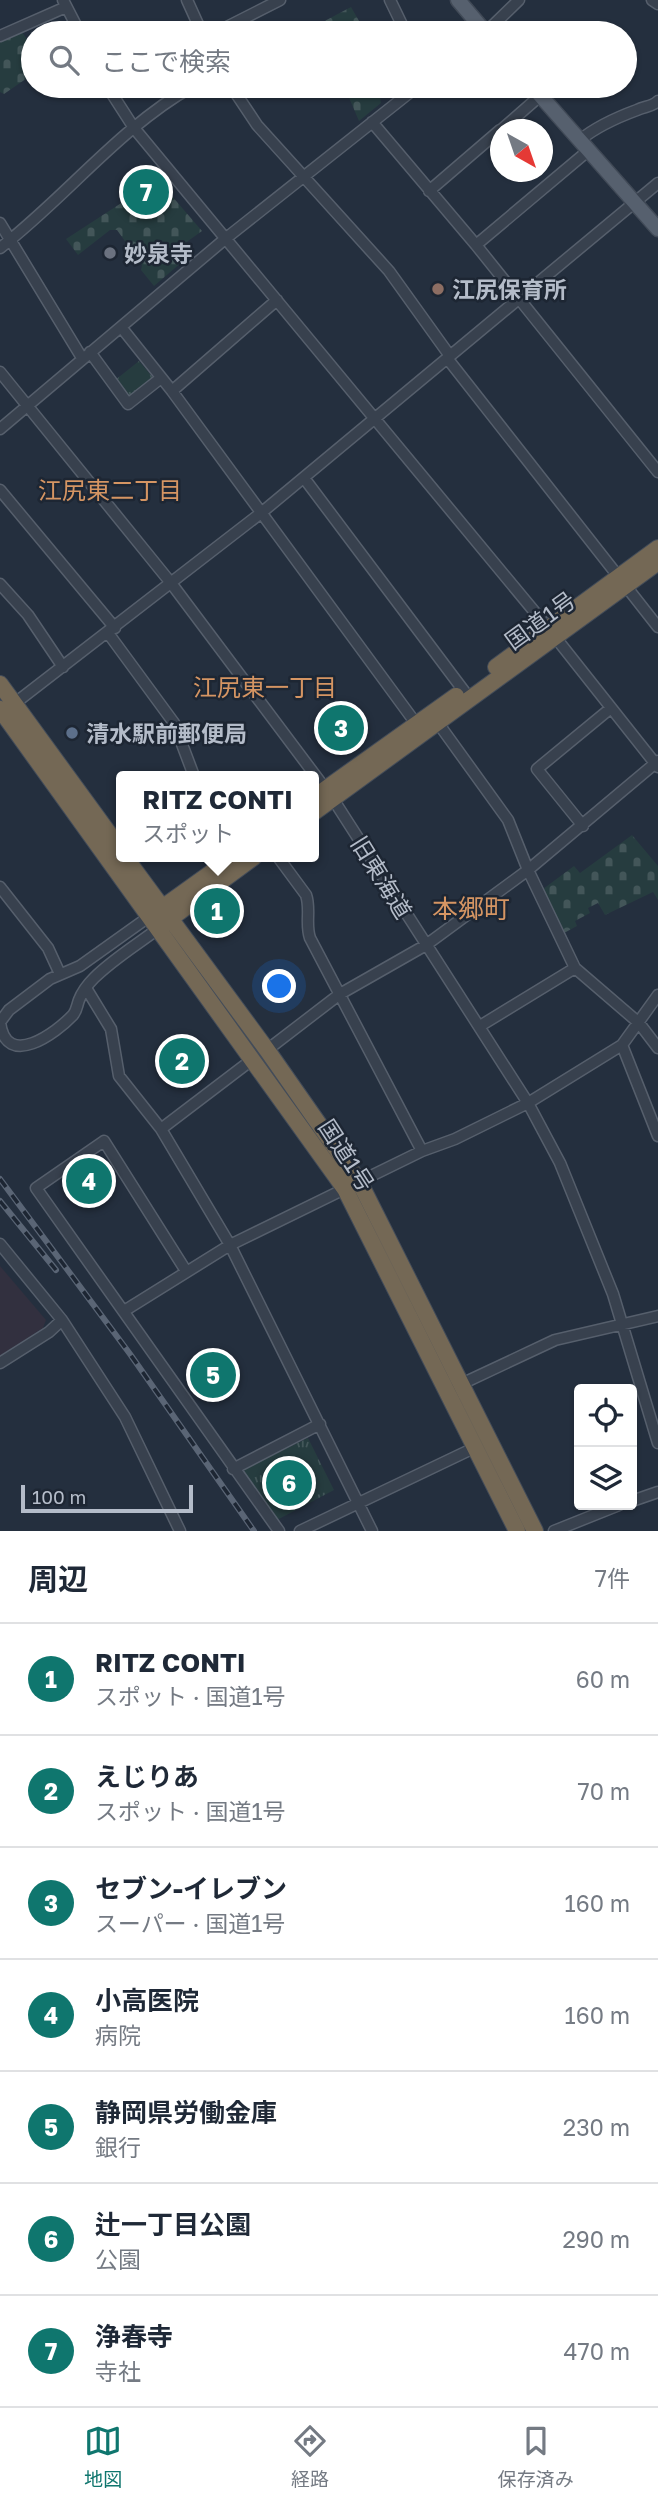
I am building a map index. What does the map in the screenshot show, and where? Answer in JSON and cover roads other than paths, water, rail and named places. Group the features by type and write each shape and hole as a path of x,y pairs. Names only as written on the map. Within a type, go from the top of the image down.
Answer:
{"highway":[{"name":"国道1号","path":"622,582 658,548"},
{"name":"国道1号","path":"324,795 622,582 658,562"},
{"path":"0,684 5,710 116,859"},
{"name":"国道1号","path":"420,728 438,723 467,695"},
{"path":"5,710 116,844"},
{"path":"118,862 160,918"},
{"path":"128,862 160,918"},
{"path":"160,918 227,862"},
{"path":"160,918 245,862"},
{"name":"国道1号","path":"160,918 353,1186 462,1383 535,1531"},
{"name":"国道1号","path":"353,1186 446,1392 517,1531"}],"main road":[{"path":"458,0 475,21"},
{"path":"542,98 658,229"}],"street":[{"path":"187,0 197,21"},
{"path":"239,21 280,0"},
{"path":"390,0 400,21"},
{"path":"497,21 519,0"},
{"path":"652,0 658,4"},
{"path":"32,21 65,4 74,21"},
{"path":"0,37 21,26"},
{"path":"115,98 134,128 552,633 657,764 528,870 425,945 340,994 161,1129"},
{"path":"0,248 134,128 172,98"},
{"path":"238,98 257,125 389,271 448,357 658,627"},
{"path":"0,429 225,239 403,98"},
{"path":"511,119 530,98"},
{"path":"476,244 585,145 588,134 658,101"},
{"path":"372,122 476,244 658,472"},
{"path":"429,191 490,139"},
{"path":"5,710 261,513 658,183"},
{"path":"0,223 86,355 128,404 161,378"},
{"path":"172,391 277,300"},
{"path":"121,327 172,391 420,728"},
{"name":"旧東海道","path":"0,373 172,583 307,771"},
{"path":"304,478 467,695"},
{"path":"0,490 111,631 174,723 192,771"},
{"path":"0,584 28,615 63,667"},
{"path":"583,826 537,769 611,708"},
{"path":"438,723 508,820 528,870 575,968 639,1023 658,1048"},
{"name":"旧東海道","path":"324,795 480,1026 528,1103 560,1163 623,1324 658,1443"},
{"path":"282,862 306,895 309,902 307,930 422,1151"},
{"path":"0,887 48,948 60,974"},
{"path":"160,918 96,976 79,999 75,1013 30,1045 11,1045 0,1022 9,1010 60,974 80,966 160,918"},
{"path":"480,1026 575,968"},
{"path":"86,988 111,1029 119,1076 161,1129 230,1245 372,1531"},
{"path":"124,1311 230,1245 422,1151 456,1139 528,1103 622,1045 658,995"},
{"path":"622,1045 658,1136"},
{"path":"186,1271 104,1140 36,1188 279,1531"},
{"path":"0,1244 62,1320 125,1417 180,1531"},
{"path":"446,1392 555,1340 658,1316"},
{"path":"0,1363 49,1332 62,1320"},
{"path":"233,1469 320,1424"},
{"path":"300,1531 476,1447"},
{"path":"637,1499 658,1492"},
{"path":"554,1531 605,1510"}],"railway":[{"path":"0,1179 130,1354 254,1531"},
{"path":"0,1201 56,1270"}],"place":[{"name":"浄春寺","path":"146,192"},
{"name":"妙泉寺","path":"110,253"},
{"name":"江尻保育所","path":"438,289"},
{"name":"セブン-イレブン","path":"341,728"},
{"name":"清水駅前郵便局","path":"72,733"},
{"name":"RITZ CONTI","path":"217,911"},
{"name":"えじりあ","path":"182,1061"},
{"name":"小高医院","path":"89,1181"},
{"name":"静岡県労働金庫","path":"213,1375"},
{"name":"辻一丁目公園","path":"289,1483"}],"district":[{"name":"江尻東二丁目","path":"110,489"},
{"name":"江尻東一丁目","path":"265,686"},
{"name":"本郷町","path":"471,908"}]}
